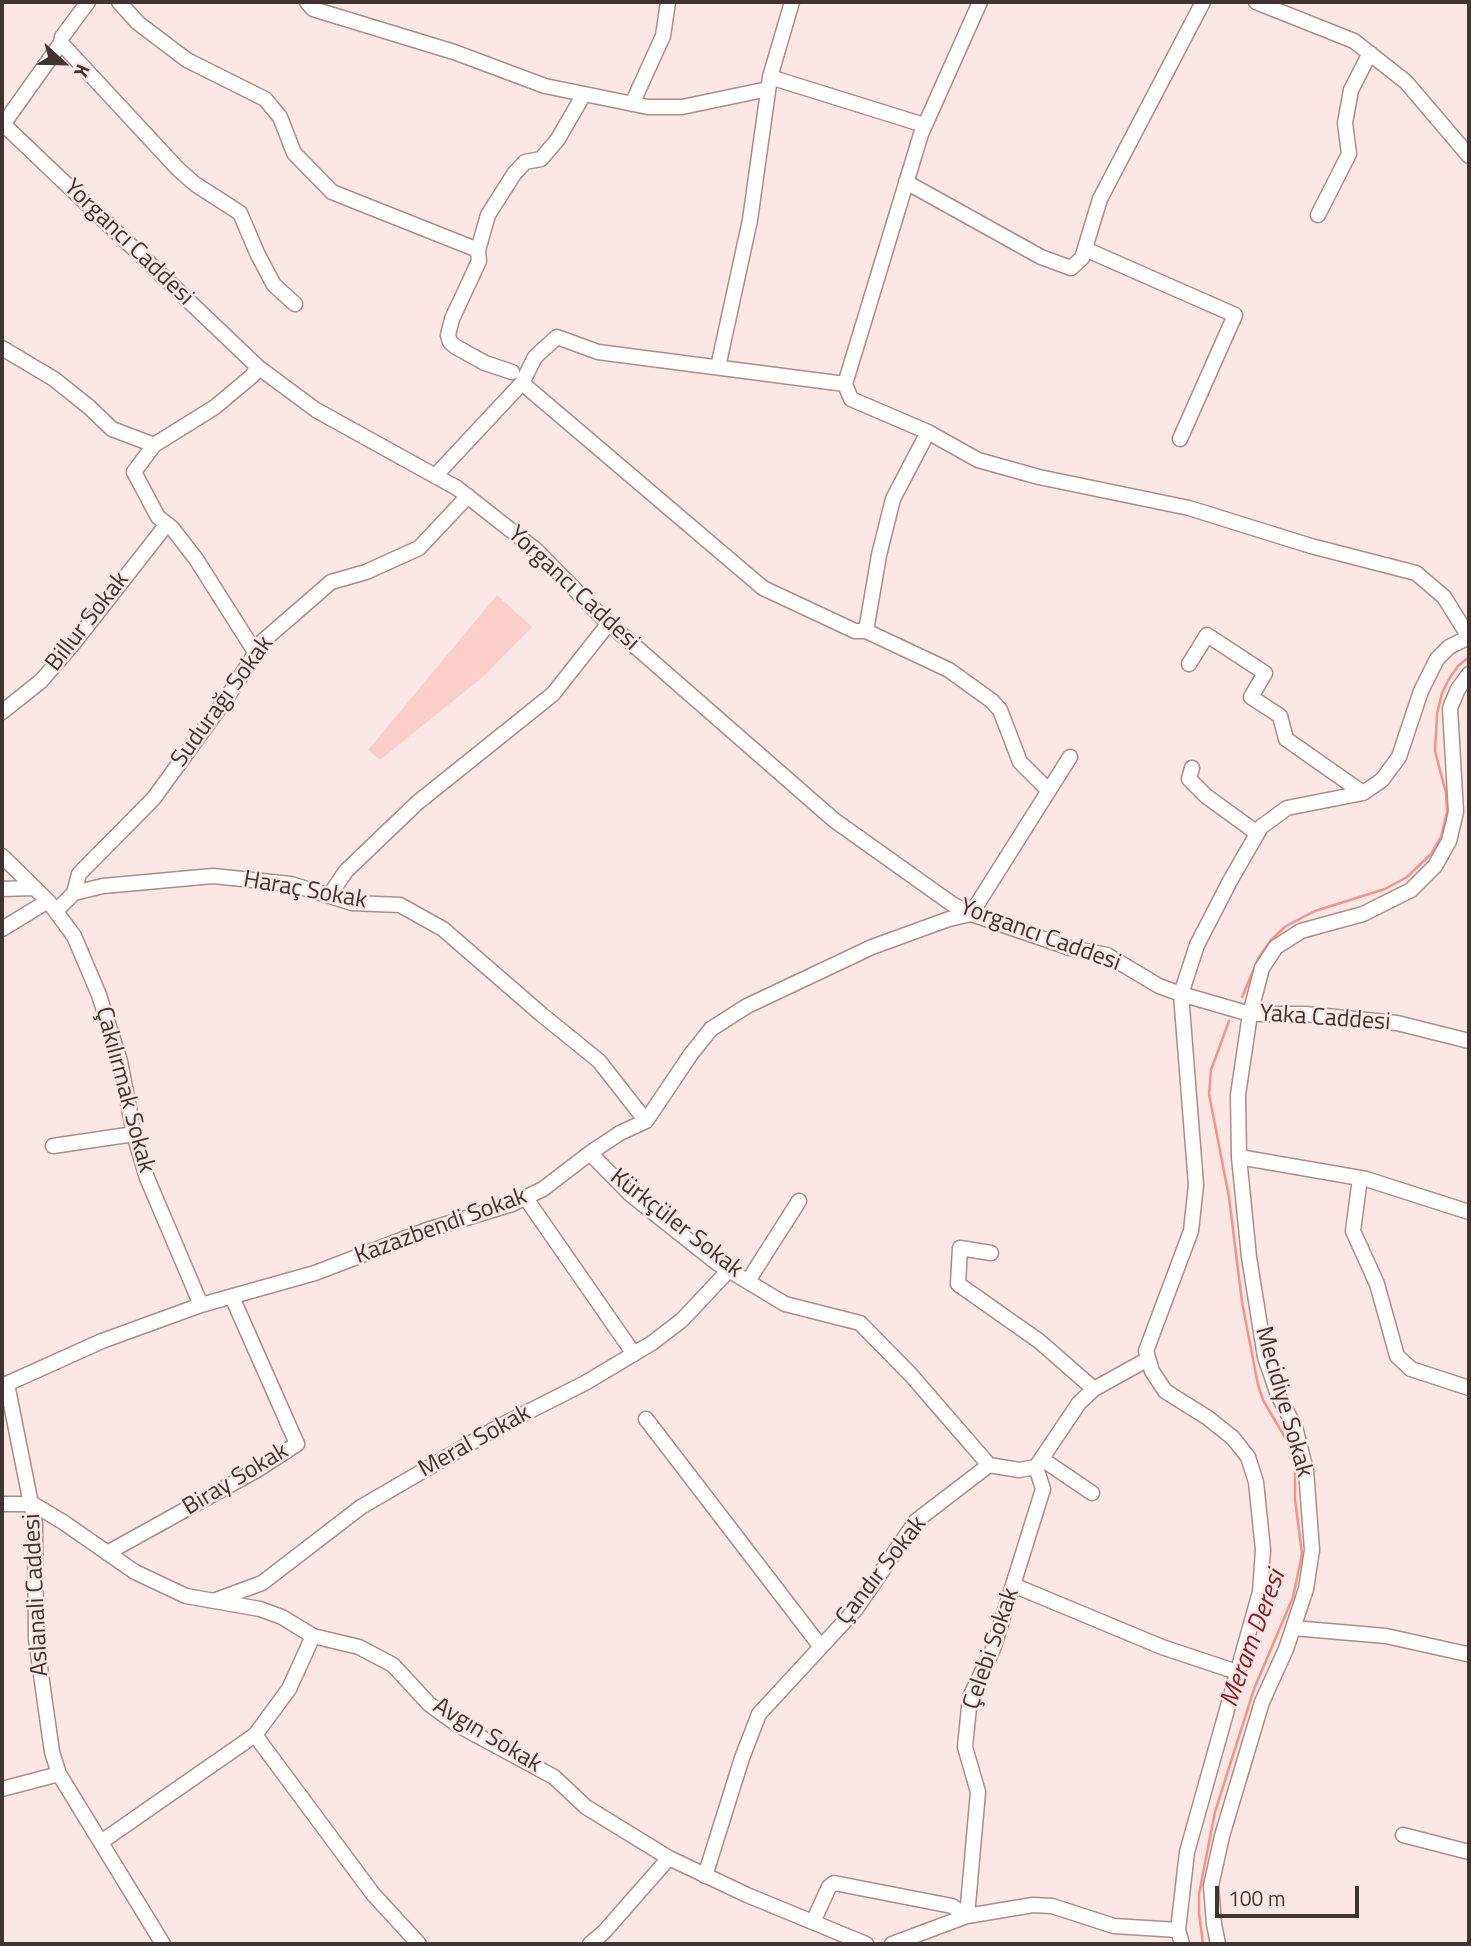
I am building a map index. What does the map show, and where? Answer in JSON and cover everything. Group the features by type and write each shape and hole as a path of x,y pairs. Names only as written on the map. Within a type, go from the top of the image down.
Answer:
{"street":[{"path":"2,124 88,2"},
{"path":"119,2 138,23 187,60 265,99 280,117 294,153 332,192 478,250"},
{"path":"307,2 313,9 454,52 545,86 632,104 682,107 769,83 924,125"},
{"path":"632,104 663,36 668,2"},
{"path":"718,368 750,219 769,83 792,2"},
{"path":"892,1944 967,1916 1032,1905 1052,1906 1114,1926 1180,1937 1187,1852 1260,1592 1264,1550 1256,1482 1248,1457 1233,1438 1208,1418 1165,1391 1152,1371 1146,1350 1191,1231 1196,1185 1181,994 1197,945 1261,827 1287,808 1363,793 1382,780 1399,757 1421,691 1437,659 1449,647 1469,637 1444,597 1416,573 1189,508 1039,477 978,460 928,432 851,398 845,384 924,125 980,2"},
{"path":"906,182 1041,257 1071,268 1082,258 1100,199 1203,2"},
{"path":"1256,2 1354,41 1406,82 1469,156"},
{"path":"61,43 178,169 195,184 240,213 274,285 296,304"},
{"path":"1318,215 1349,155 1345,123 1351,90 1370,53"},
{"path":"584,94 558,139 541,159 525,162 514,174 488,215 478,250 479,261 452,319 448,335 450,342 517,378 764,588 855,631 866,631 949,670 992,701 1000,710 1020,762 1048,790"},
{"name":"Yorgancı Caddesi","path":"2,124 258,367 316,410 436,475 468,496 536,550 609,623 834,820 952,904 971,914 1070,948 1107,955 1159,986 1181,994"},
{"path":"1085,249 1235,316 1180,439"},
{"path":"436,475 535,357 557,337 598,352 845,384"},
{"path":"2,348 54,379 112,429 154,445"},
{"path":"255,652 196,559 158,517 134,472 154,445 215,407 252,376 258,367"},
{"path":"866,631 879,555 893,499 928,432"},
{"name":"Sudurağı Sokak","path":"75,893 79,874 154,798 228,696 263,641 331,582 366,572 419,548 468,496"},
{"name":"Billur Sokak","path":"2,712 41,681 167,524"},
{"path":"329,896 346,871 417,803 553,694 609,623"},
{"path":"1189,664 1207,635 1265,673 1251,697 1280,716 1286,739 1363,793"},
{"name":"Mecidiye Sokak","path":"1218,1944 1211,1886 1222,1836 1262,1702 1286,1649 1306,1589 1312,1550 1306,1469 1295,1427 1278,1395 1265,1357 1249,1257 1239,1157 1238,1096 1250,1014 1262,968 1276,947 1301,932 1363,914 1411,890 1435,866 1449,841 1456,813 1450,708 1458,689 1469,674"},
{"path":"971,914 1070,757"},
{"path":"1192,768 1189,779 1206,796 1257,833"},
{"name":"Çakılırmak Sokak","path":"2,856 52,906 74,936 99,995 120,1061 134,1133 147,1178 201,1305"},
{"name":"Haraç Sokak","path":"75,893 103,886 213,876 290,884 352,903 400,905 443,929 531,1006 600,1061 646,1121"},
{"path":"2,889 34,888"},
{"path":"2,929 75,893"},
{"name":"Kazazbendi Sokak","path":"5,1385 102,1341 201,1305 315,1273 543,1189 620,1133 646,1121 711,1028 747,1006 872,947 949,919 971,914"},
{"name":"Yaka Caddesi","path":"1181,994 1250,1014 1305,1014 1397,1023 1469,1041"},
{"path":"53,1146 134,1133"},
{"name":"Kürkçüler Sokak","path":"590,1153 630,1194 717,1263 785,1304 860,1323 911,1375 989,1465"},
{"path":"1239,1157 1360,1178 1469,1212"},
{"path":"1360,1178 1353,1231 1377,1284 1397,1356 1411,1369 1469,1388"},
{"path":"525,1197 634,1354"},
{"path":"748,1281 799,1201"},
{"path":"991,1252 960,1248 958,1284 1040,1340 1094,1389"},
{"name":"Meral Sokak","path":"213,1601 262,1583 361,1507 500,1426 585,1383 634,1354 682,1320 729,1270"},
{"name":"Biray Sokak","path":"107,1553 257,1470 297,1444 232,1297"},
{"path":"989,1465 1019,1470 1039,1463 1079,1403 1094,1389 1148,1359"},
{"name":"Aslanali Caddesi","path":"5,1385 33,1504 36,1639 52,1752 59,1774 163,1944"},
{"path":"646,1419 821,1647"},
{"path":"1039,1463 1092,1493"},
{"name":"Çelebi Sokak","path":"967,1916 978,1792 965,1747 970,1697 993,1649 1042,1489 1039,1463"},
{"name":"Çandır Sokak","path":"705,1876 741,1758 760,1714 856,1609 916,1521 989,1465"},
{"path":"2,1504 33,1504"},
{"name":"Avgın Sokak","path":"33,1504 135,1572 186,1597 260,1609 282,1617 313,1636 359,1647 393,1665 429,1704 458,1725 554,1777 586,1807 669,1858 866,1944"},
{"path":"1013,1585 1162,1647 1237,1672"},
{"path":"1293,1628 1386,1636 1467,1654"},
{"path":"101,1842 255,1735 289,1689 313,1636"},
{"path":"255,1735 373,1894 419,1944"},
{"path":"2,1789 59,1774"},
{"path":"1403,1835 1469,1852"},
{"path":"590,1944 604,1932 669,1858"},
{"path":"813,1922 829,1887 834,1883 952,1906 967,1916"}],"shaded area":[{"path":"497,595 532,627 484,676 380,760 368,750"}],"waterway":[{"name":"Meram Deresi","path":"1242,997 1259,957 1271,940 1286,926 1315,911 1385,889 1407,877 1431,854 1441,837 1447,812 1446,793 1435,751 1437,714 1449,679 1469,657"},
{"name":"Meram Deresi","path":"1203,1944 1199,1894 1215,1812 1254,1689 1293,1597 1302,1554 1295,1499 1295,1458 1263,1400 1258,1385 1242,1302 1229,1197 1209,1094 1211,1070 1229,1021"}]}
